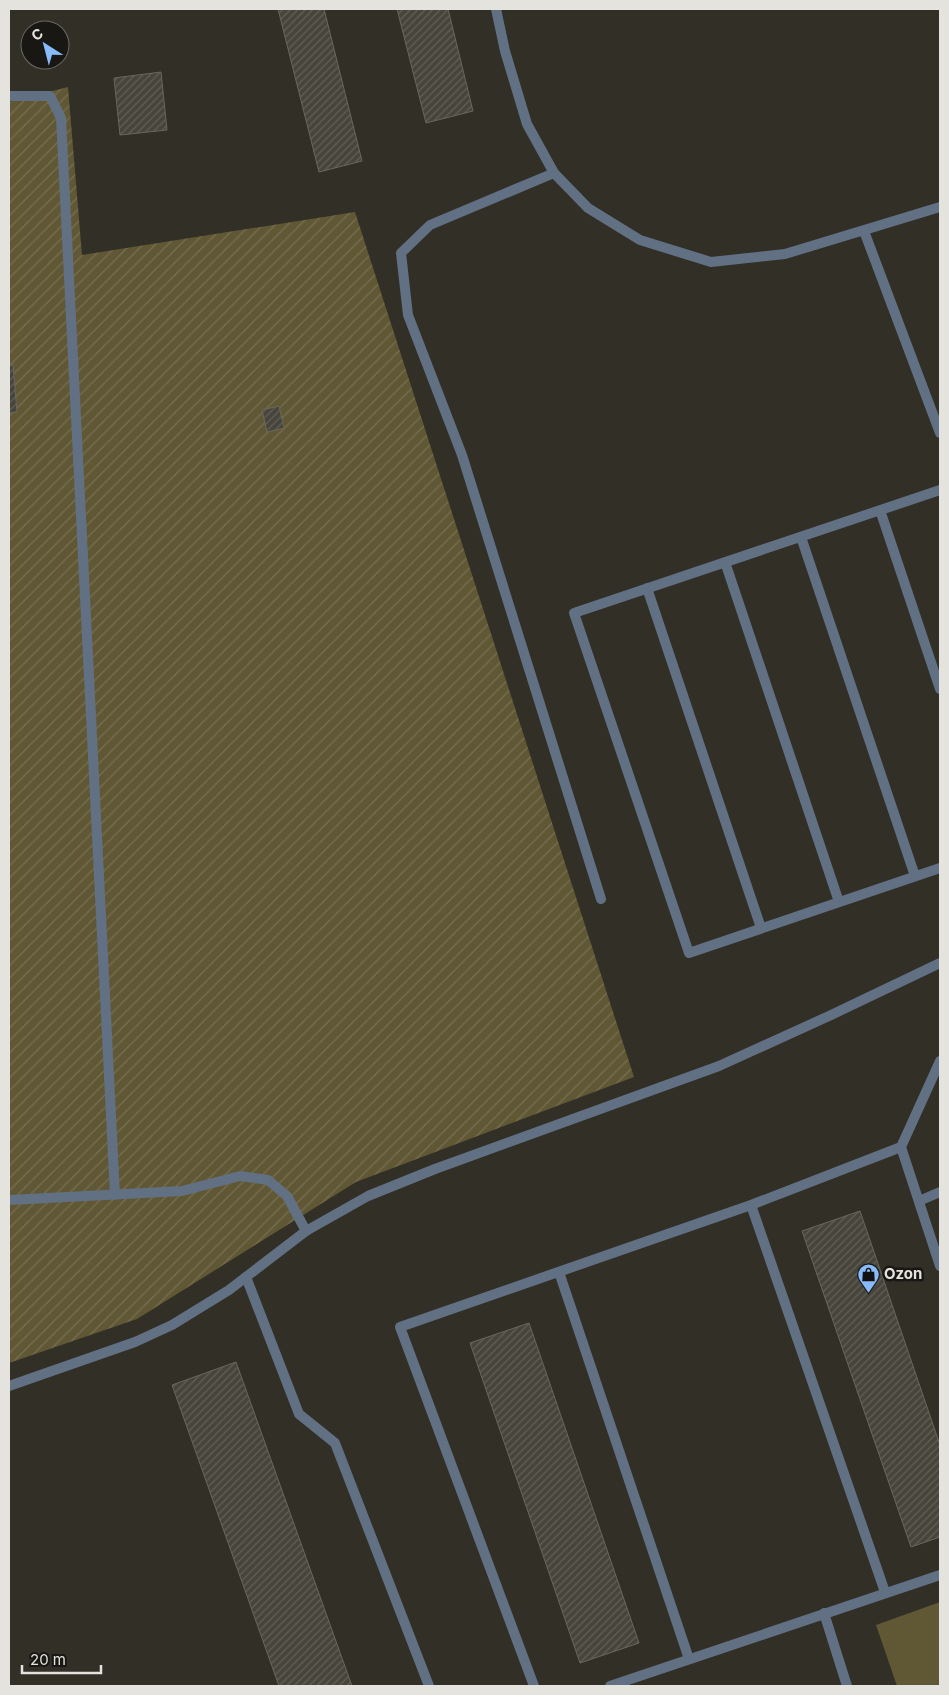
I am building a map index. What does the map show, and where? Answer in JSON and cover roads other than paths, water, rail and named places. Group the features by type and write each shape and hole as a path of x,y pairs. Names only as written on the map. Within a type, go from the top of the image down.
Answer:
{"street":[{"path":"496,9 505,50 527,124 554,173 588,208 640,240 711,262 785,254 940,207"},
{"path":"9,96 50,96 61,118 115,1194"},
{"path":"554,173 430,225 401,253 408,315 462,455 601,899"},
{"path":"864,231 940,433"},
{"path":"940,490 574,613 689,953 940,868"},
{"path":"880,510 940,689"},
{"path":"801,536 915,876"},
{"path":"725,562 839,902"},
{"path":"647,588 761,928"},
{"path":"9,1386 135,1342 172,1325 246,1277 306,1231 368,1196 435,1169 718,1066 829,1016 940,962"},
{"path":"940,1061 901,1147 940,1266"},
{"path":"534,1686 400,1327 751,1205 901,1147"},
{"path":"9,1200 182,1191 240,1176 268,1180 287,1196 306,1231"},
{"path":"919,1201 940,1192"},
{"path":"751,1205 886,1592"},
{"path":"559,1272 689,1659"},
{"path":"246,1277 299,1414 335,1443 429,1686"},
{"path":"610,1686 940,1575"},
{"path":"824,1613 847,1686"}],"place":[{"name":"Ozon","path":"868,1293"}]}
